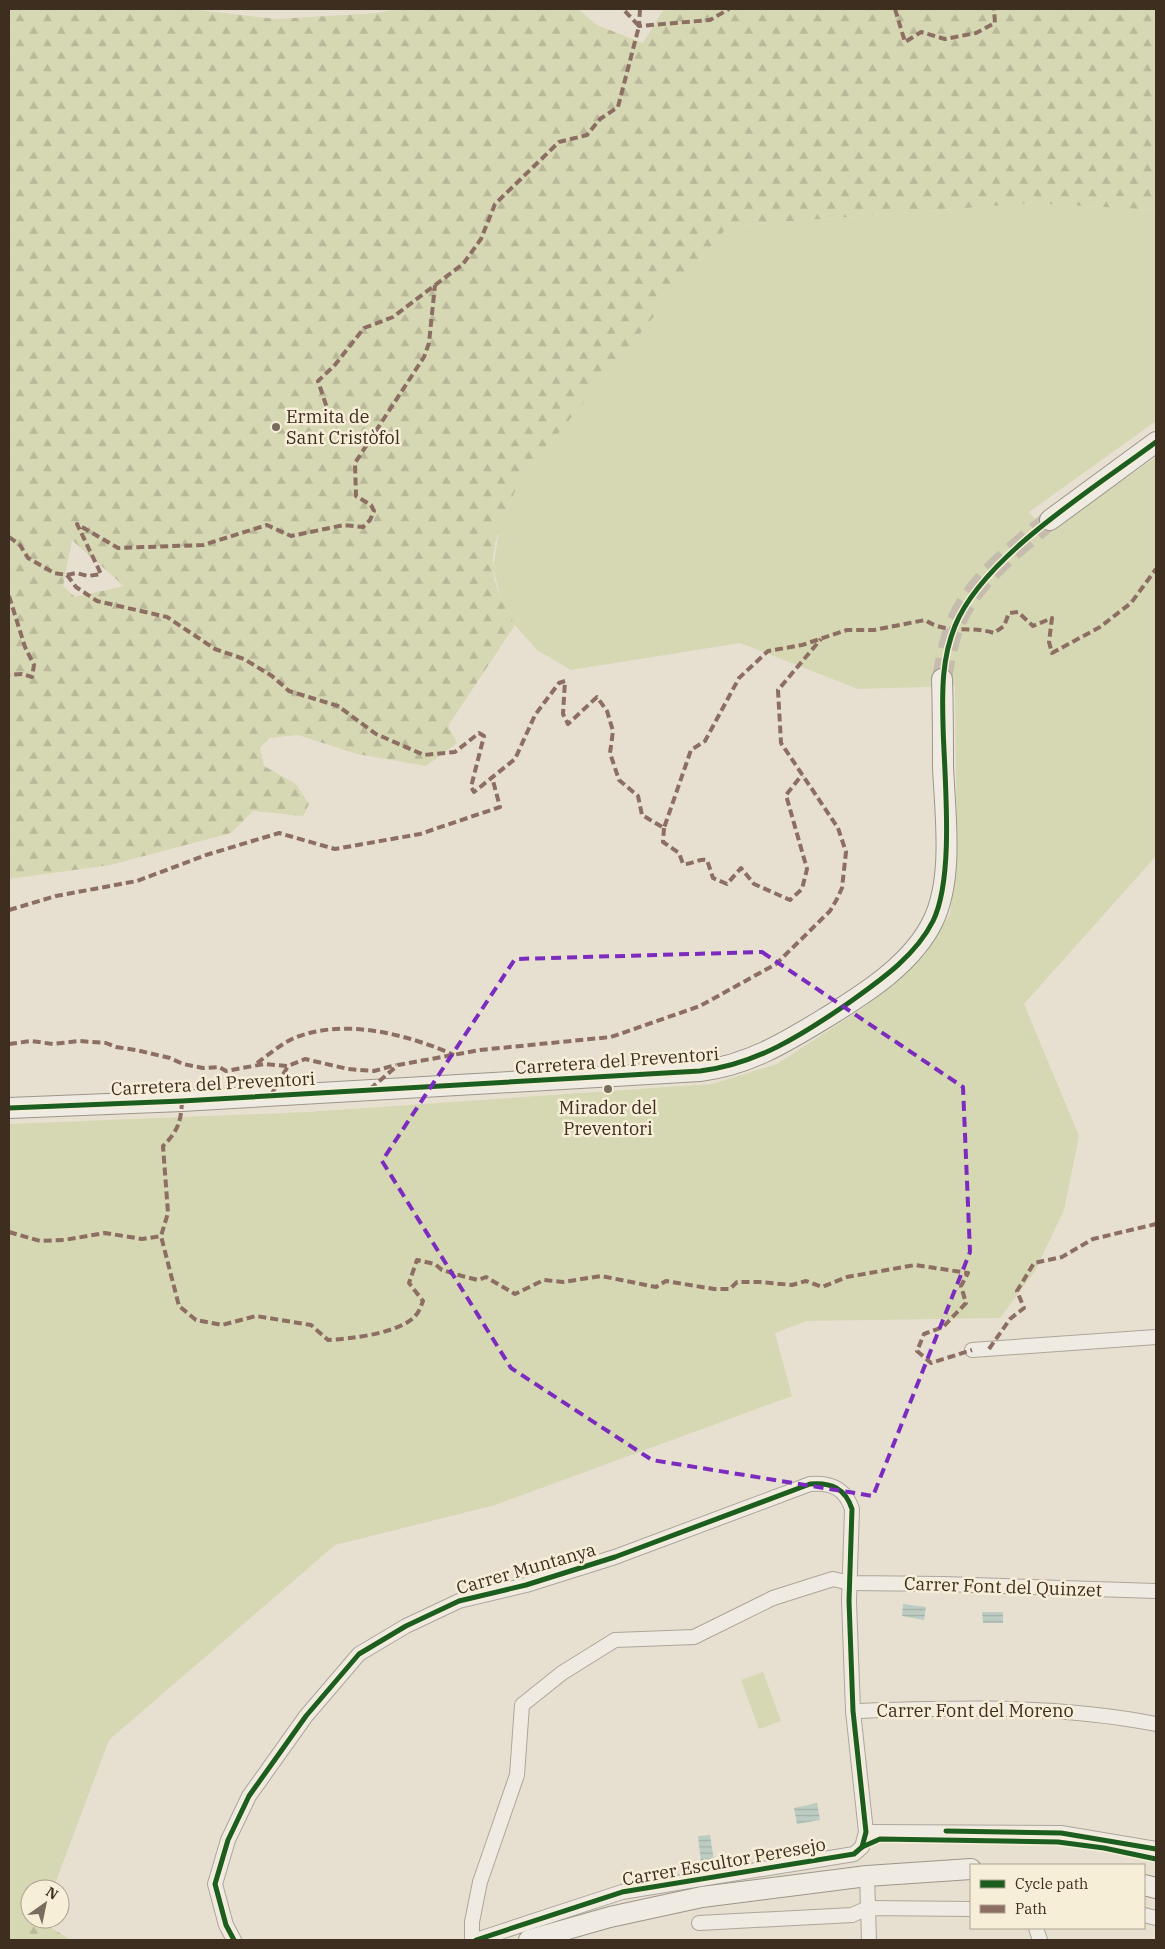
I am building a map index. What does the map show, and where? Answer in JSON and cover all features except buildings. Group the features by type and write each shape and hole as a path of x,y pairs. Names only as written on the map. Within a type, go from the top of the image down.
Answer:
{"street":[{"path":"1050,520 1156,442"},
{"name":"Carretera del Preventori","path":"9,1108 182,1101 682,1072 727,1067 764,1054 837,1010 883,978 916,946 933,922 940,902 945,864 942,679"},
{"path":"972,1350 1156,1337"},
{"name":"Carrer Muntanya","path":"234,1940 226,1925 215,1884 228,1840 249,1796 306,1716 359,1654 406,1626 459,1601 526,1585 614,1557 810,1484 832,1484 848,1497 852,1509 850,1583"},
{"name":"Carrer Font del Quinzet","path":"472,1940 472,1922 480,1882 517,1776 522,1705 562,1673 615,1640 694,1637 773,1598 833,1578 850,1583 1156,1591"},
{"path":"850,1583 853,1711 866,1832 1061,1832 1156,1849"},
{"name":"Carrer Font del Moreno","path":"853,1711 1042,1709 1101,1714 1156,1724"},
{"name":"Carrer Escultor Peresejo","path":"476,1940 622,1892 854,1854 862,1847 866,1832"},
{"name":"Carrer Escultor Peresejo","path":"529,1940 610,1917 702,1897 867,1876 970,1869"},
{"path":"867,1876 869,1940"},
{"path":"699,1923 852,1915 868,1908 970,1909"}],"highlighted area":[{"path":"762,952 963,1087 970,1252 873,1496 652,1460 511,1368 382,1161 515,959"}],"green space":[{"path":"9,9 190,9 276,19 378,13 396,9 578,9 597,25 643,43 664,9 1156,9 1156,210 1031,203 728,226 521,479 502,522 493,557 496,583 501,598 515,625 448,726 457,743 426,766 357,754 298,735 269,738 260,748 264,766 296,784 309,804 303,816 253,811 231,833 110,865 9,879","holes":["72,540 124,586 75,597 63,586"]},
{"path":"1031,203 1156,210 1156,421 1029,512 1047,533 1156,457 1156,856 1024,1004 1079,1136 1064,1210 1035,1271 1000,1318 807,1321 775,1333 792,1396 495,1505 335,1545 109,1740 57,1879 20,1879 20,1929 47,1929 46,1940 9,1940 9,1124 307,1112 712,1084 777,1064 866,1006 925,955 950,914 957,856 955,686 858,689 740,643 571,670 537,650 515,625 502,603 493,568 500,525 521,479 728,226"},
{"path":"763,1672 781,1721 759,1729 741,1680"},
{"path":"16,1927 20,1927 20,1929 53,1929 71,1940 14,1940 13,1933"}],"shaded area":[{"path":"903,1604 926,1607 924,1620 902,1616"},
{"path":"982,1612 1003,1612 1003,1623 983,1623"},
{"path":"817,1803 820,1820 797,1824 794,1808"},
{"path":"710,1835 714,1861 701,1862 698,1836"}],"tunnel":[{"path":"942,679 948,646 954,627 972,595 995,568 1050,520"}],"marked path":[{"path":"300,424 321,418 327,408 318,381 334,366 364,328 393,317 463,264 481,239 495,204 559,142 587,135 600,119 618,107 639,26 623,9"},
{"path":"640,9 639,26 710,20 729,9"},
{"path":"895,9 905,42 921,32 945,39 976,33 995,23 994,9"},
{"path":"9,537 20,545 28,558 54,573 67,575 76,573 88,576 101,574 77,524 118,548 203,545 267,525 291,536 344,525 363,527 370,520 374,511 371,505 356,496 355,463 424,357 429,343 435,285"},
{"path":"67,575 76,587 97,601 167,617 215,649 244,659 272,676 289,691 338,706 376,734 424,755 455,752 479,733 484,736 471,787 474,792 515,759 535,715 559,683 565,681 563,714 568,724 597,697 607,711 613,731 610,753 619,780 638,796 642,815 664,828 691,750 705,741 739,678 768,651 802,645 847,630 874,630 925,620 933,625 950,629 994,633 1004,626 1009,613 1018,612 1033,626 1052,618 1049,642 1052,653 1100,627 1131,603 1156,569"},
{"path":"9,596 25,647 34,665 32,677 22,674 9,675"},
{"path":"370,1089 398,1065 480,1050 611,1037 700,1006 776,964 830,911 842,888 846,852 838,828 781,743 778,690 821,639"},
{"path":"664,828 663,842 679,853 683,864 707,860 713,878 727,884 741,868 754,884 790,900 802,889 807,869 786,795 802,775"},
{"path":"9,910 56,896 137,881 206,855 279,833 335,849 420,834 500,807 492,777"},
{"path":"257,1063 292,1039 332,1029 353,1029 395,1035 436,1047 454,1055"},
{"path":"9,1044 31,1041 53,1044 79,1041 106,1043 116,1047 170,1058 183,1064 203,1068 219,1067 226,1071 264,1064 288,1066 305,1059 348,1069 374,1071 396,1065"},
{"path":"271,1095 288,1066"},
{"path":"182,1101 178,1126 163,1146 168,1213 161,1236 179,1306 196,1320 222,1325 256,1316 311,1325 328,1340 388,1331 409,1321 417,1314 421,1307 423,1301 409,1283 417,1260 435,1264 442,1270 478,1280 486,1277 515,1294 544,1280 563,1282 601,1276 656,1287 666,1281 714,1289 730,1289 737,1282 792,1285 806,1281 822,1287 847,1277 915,1265 968,1273 961,1286 966,1303 943,1327 924,1334 917,1351 931,1363 972,1350"},
{"path":"989,1349 1010,1319 1024,1308 1017,1291 1034,1263 1062,1257 1093,1239 1156,1224"},
{"path":"9,1232 40,1241 64,1240 105,1233 142,1239 161,1236"}],"cycle path":[{"path":"9,1108 182,1101 700,1071 720,1068 759,1055 813,1027 871,986 906,957 925,934 933,921 940,902 944,878 947,825 943,711 945,662 955,626 969,600 990,574 1015,549 1073,502 1156,442"},
{"path":"234,1940 226,1925 215,1884 228,1840 249,1796 306,1716 359,1654 406,1626 459,1601 526,1585 615,1557 810,1484 831,1485 841,1491 852,1509 849,1601 853,1711 866,1832 862,1847"},
{"path":"946,1831 1061,1833 1156,1849"},
{"path":"476,1940 622,1892 854,1854 862,1847 880,1839 1058,1842 1104,1848 1156,1859"}],"place":[{"name":"Ermita de Sant Cristòfol","path":"276,427"},
{"name":"Mirador del Preventori","path":"608,1089"}]}
